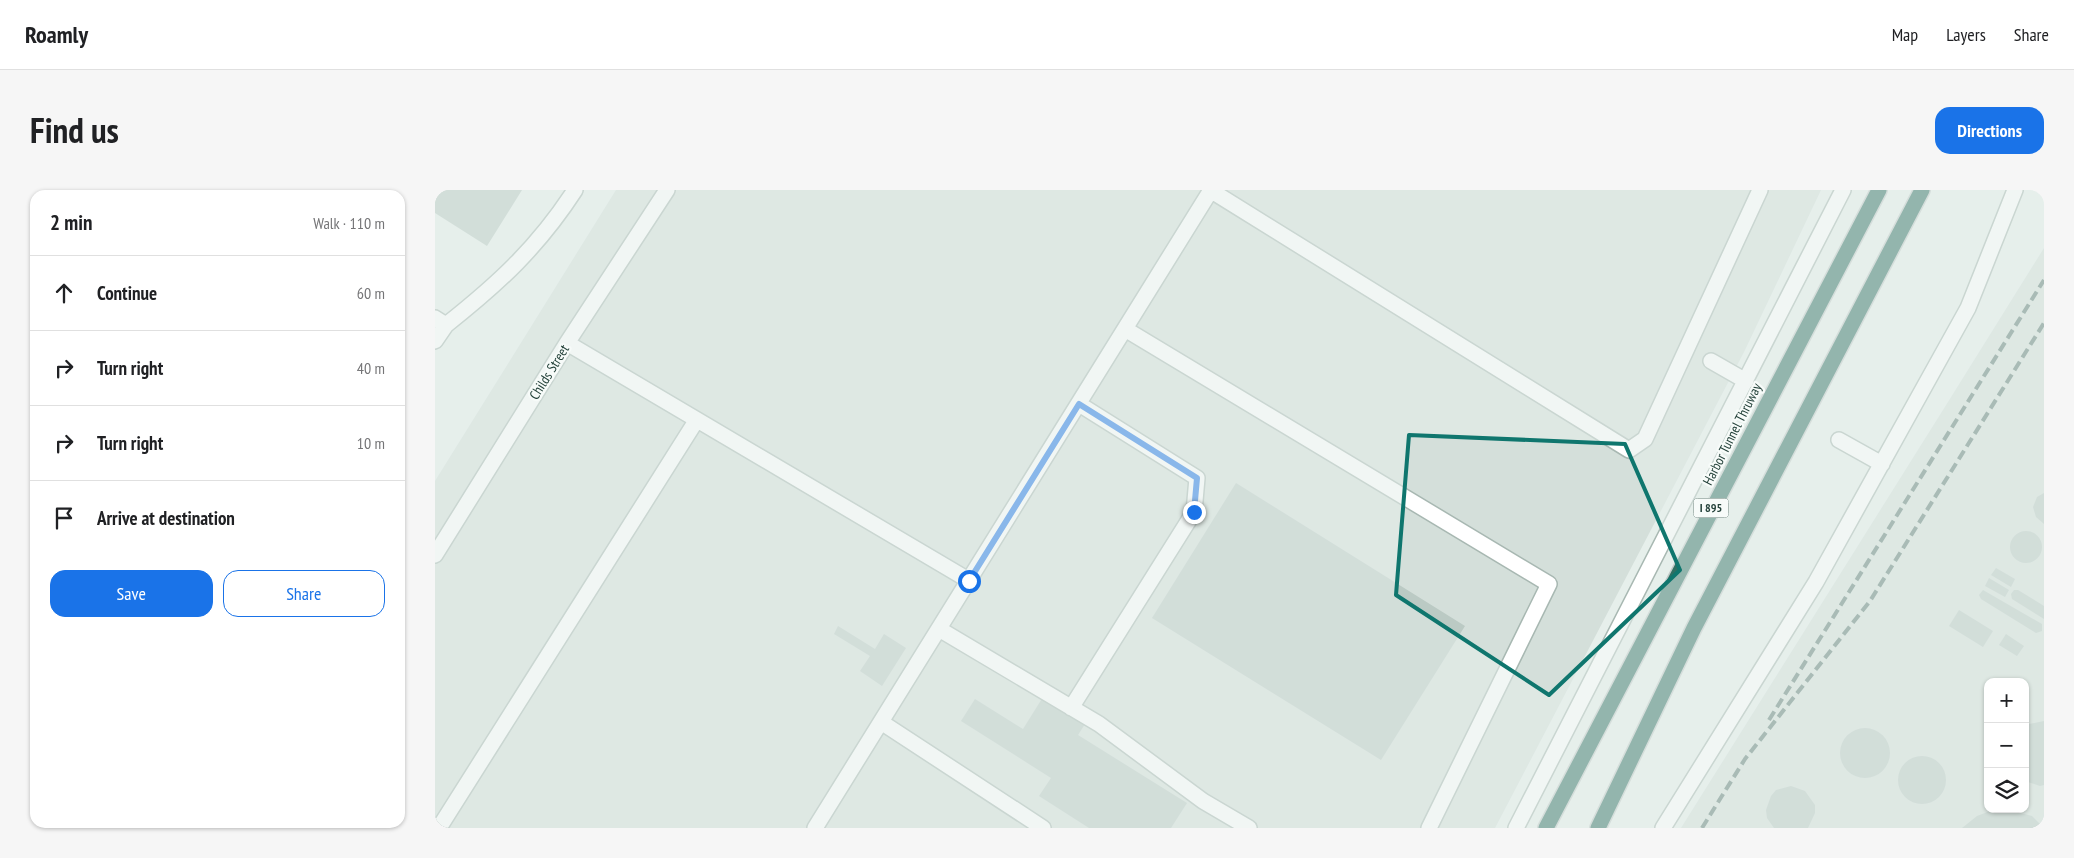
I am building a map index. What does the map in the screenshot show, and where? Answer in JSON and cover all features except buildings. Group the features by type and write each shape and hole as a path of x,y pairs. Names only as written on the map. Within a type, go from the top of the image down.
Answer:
{"highway":[{"name":"Harbor Tunnel Thruway","path":"1546,828 1879,190"},
{"path":"1598,828 1694,628 1922,190"}],"street":[{"path":"435,341 440,321 519,263 561,212 575,190"},
{"name":"Childs Street","path":"435,555 567,344 667,190"},
{"path":"815,828 1211,190 1629,450 1645,439 1760,190"},
{"path":"1516,828 1843,190"},
{"path":"1663,828 1816,582 1968,308 2015,190"},
{"path":"1125,329 1549,584 1429,828"},
{"path":"567,344 969,581"},
{"path":"1711,361 1746,381"},
{"path":"1071,708 1194,512 1197,478 1079,404"},
{"path":"439,828 696,421"},
{"path":"1839,440 1881,464"},
{"path":"939,629 1099,724 1203,801 1249,828"},
{"path":"881,722 1043,828"}],"highlighted area":[{"path":"1409,435 1625,444 1680,570 1549,695 1396,595"}],"shaded area":[{"path":"616,190 1821,190 1744,352 1495,828 435,828 435,481"},
{"path":"2044,248 2044,828 1681,828"}],"railway":[{"path":"1769,720 2044,280"},
{"path":"1702,828 1745,759 1870,601 2044,323"}],"route":[{"path":"969,581 1079,404 1197,478 1194,512"}]}
